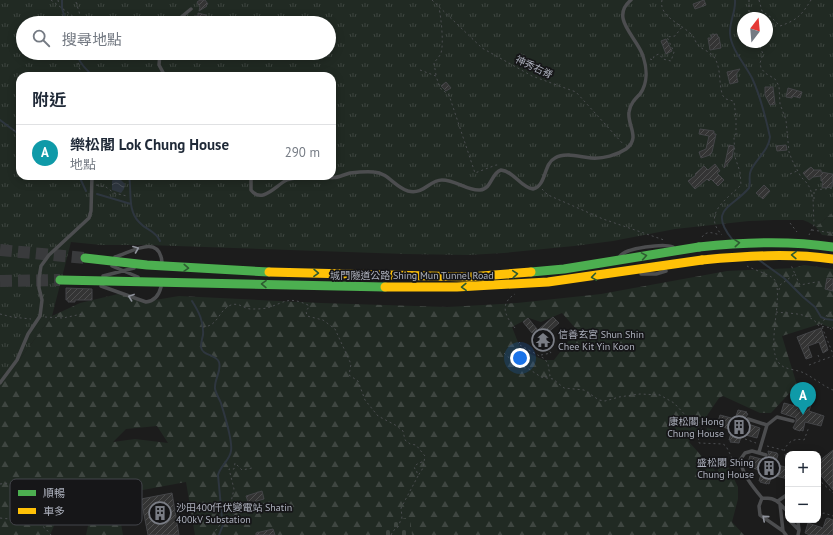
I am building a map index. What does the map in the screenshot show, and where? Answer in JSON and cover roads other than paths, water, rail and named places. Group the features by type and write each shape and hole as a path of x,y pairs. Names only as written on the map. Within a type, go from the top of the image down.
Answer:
{"highway":[{"name":"城門隧道公路 Shing Mun Tunnel Road","path":"85,258 147,265 263,272 450,277 544,272 615,262 680,250 700,242 805,243 833,247"},
{"name":"城門隧道公路 Shing Mun Tunnel Road","path":"60,280 457,288 577,279 702,260 775,254 807,255 833,259"}],"lane":[{"path":"336,177 357,172 375,172 384,175 399,187 410,191 422,190 441,180 453,181 478,190 487,187 496,173 502,170 513,174 529,188 534,188 539,185 551,161 556,157 567,155 602,158 613,155 627,148 633,137 629,111 632,104 643,89 646,80 646,64 640,49 623,21 623,10 627,2 631,0"},
{"path":"182,16 191,9"},
{"path":"159,60 159,65 163,72"},
{"path":"0,383 18,360 28,334 39,317 42,307 39,288 40,269 49,255 88,218 91,211 92,180"},
{"path":"251,180 251,190 254,194 260,195 267,193 288,180"},
{"path":"102,260 122,255 147,245 152,246 157,250 160,254 162,262"},
{"path":"102,260 123,271 150,281"},
{"path":"87,280 147,265"},
{"path":"87,280 146,302 157,297 161,287"},
{"path":"759,452 767,425 777,417 793,421"},
{"path":"748,419 767,425"},
{"path":"766,455 752,451 745,453 740,460 742,469 749,483 762,498 770,498 779,503 785,509"},
{"path":"779,503 785,497"},
{"path":"762,498 759,506 760,515 783,531 786,535"},
{"path":"779,503 783,531"},
{"path":"781,512 785,516"},
{"path":"792,523 798,530"},
{"path":"798,523 798,535"}],"water":[{"path":"121,180 125,184 121,193 112,190 112,181"}],"waterway":[{"path":"62,0 64,16"},
{"path":"732,239 725,229 722,221 722,215 725,210 749,188 751,170 765,150 770,137 755,85 731,40 730,25 735,0"},
{"path":"80,60 90,72"},
{"path":"0,120 16,132"},
{"path":"81,180 86,191"},
{"path":"130,180 131,206 135,217 142,225 156,235 160,241"},
{"path":"97,194 131,204"},
{"path":"759,260 784,278 815,307 821,317 833,320"},
{"path":"192,301 202,321 202,350 206,354 217,359 220,365 215,389 221,403 231,440 230,454 218,475 222,518"},
{"path":"219,535 223,525"}],"tunnel":[{"path":"0,250 85,258"},
{"path":"0,281 60,280"}],"place":[{"name":"信善玄宮 Shun Shin Chee Kit Yin Koon","path":"543,340"},
{"name":"樂松閣 Lok Chung House","path":"803,415"},
{"name":"康松閣 Hong Chung House","path":"739,427"},
{"name":"盛松閣 Shing Chung House","path":"769,468"},
{"name":"沙田400仟伏變電站 Shatin 400kV Substation","path":"160,513"}]}
